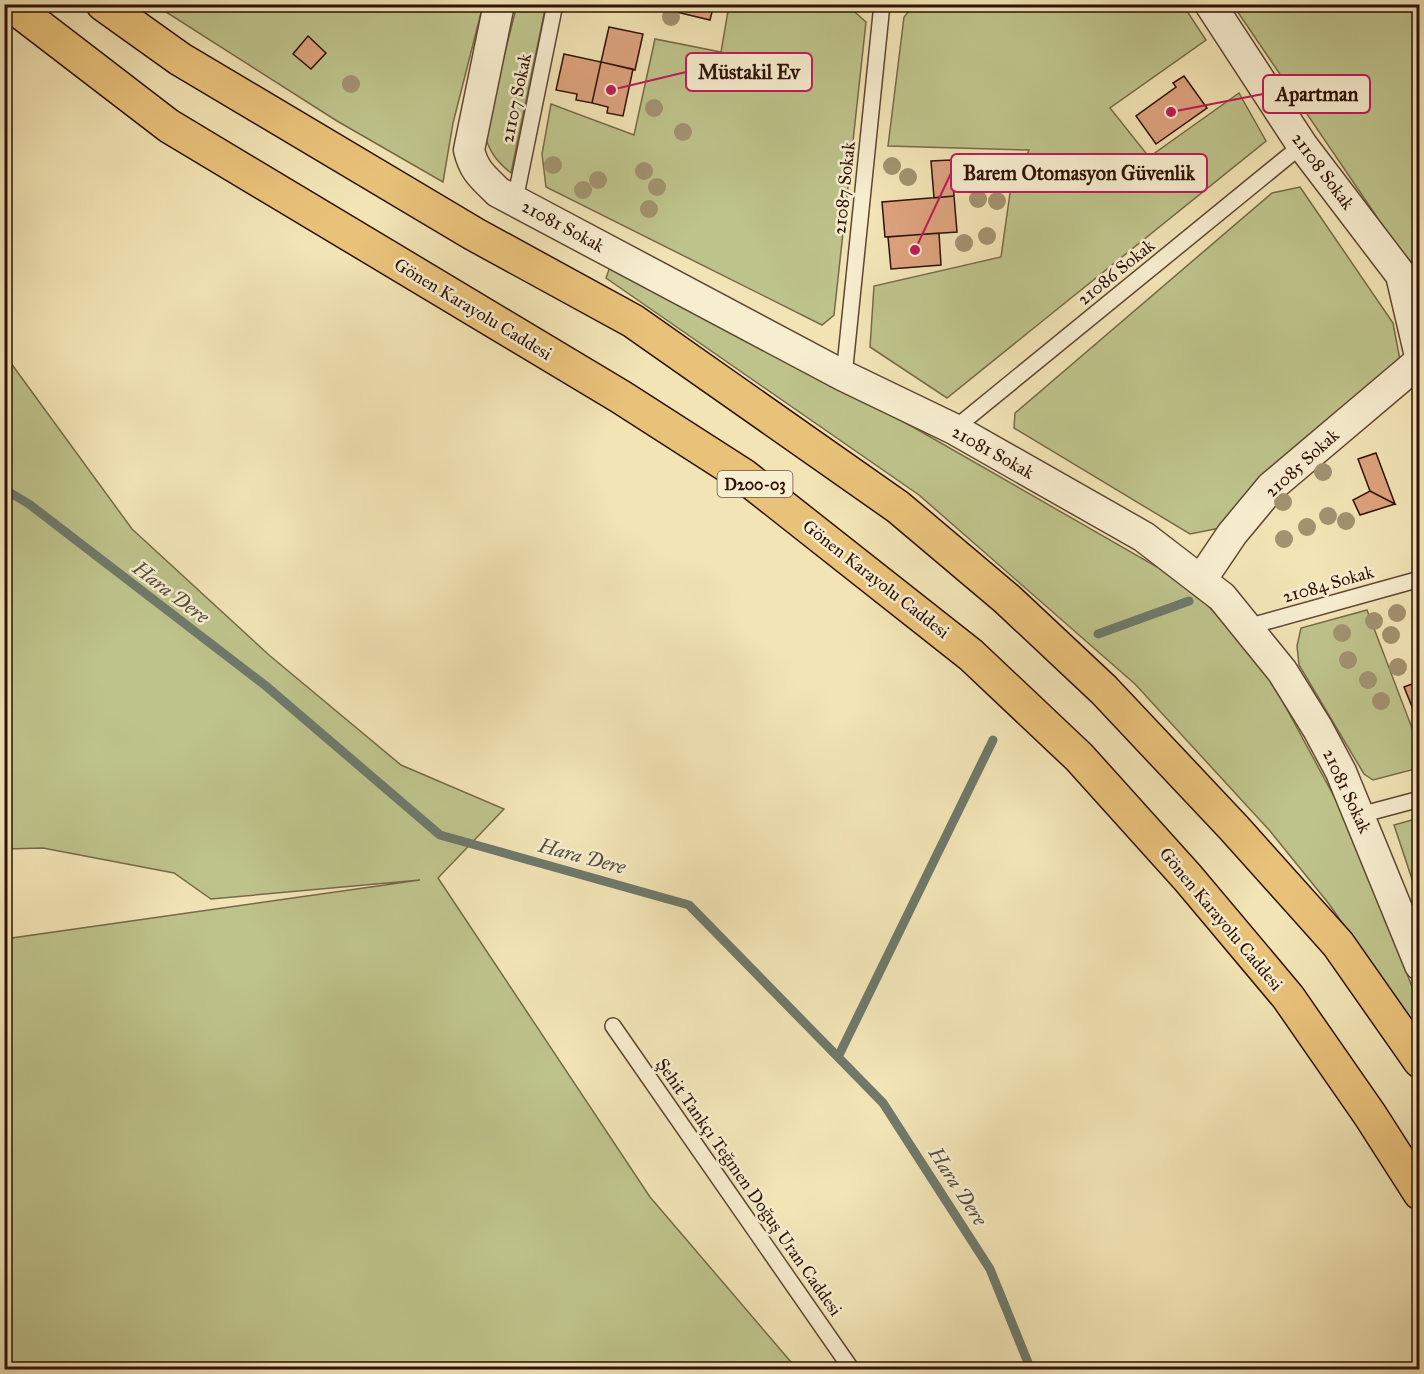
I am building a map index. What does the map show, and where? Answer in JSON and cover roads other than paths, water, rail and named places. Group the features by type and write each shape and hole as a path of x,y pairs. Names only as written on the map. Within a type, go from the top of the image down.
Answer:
{"highway":[{"name":"Gönen Karayolu Caddesi","path":"10,4 170,126 621,397 744,476 971,655 1079,757 1188,878 1288,997 1370,1115 1419,1193"},
{"path":"103,4 220,83 474,234 633,321 898,507 1007,599 1104,690 1234,828 1338,944 1419,1061"}],"street":[{"name":"21081 Sokak","path":"499,4 469,150 473,165 498,192 844,376 954,429 1144,537 1222,597 1282,671 1318,729 1360,815 1419,965"},
{"name":"21108 Sokak","path":"1210,4 1302,145 1410,285 1419,356"},
{"name":"21085 Sokak","path":"1201,580 1232,534 1271,487 1419,361"}],"lane":[{"name":"21107 Sokak","path":"515,200 555,4"},
{"name":"21087 Sokak","path":"844,376 882,4"},
{"name":"21086 Sokak","path":"954,429 1302,145"},
{"name":"21084 Sokak","path":"1247,627 1419,579"},
{"path":"1360,815 1419,799"},
{"name":"Şehit Tankçı Teğmen Doğuş Uran Caddesi","path":"613,1026 852,1370"}],"waterway":[{"name":"Hara Dere","path":"4,489 29,504 266,686 440,835 689,905 883,1103 990,1269 1031,1370"},
{"path":"1098,634 1189,601"},
{"path":"838,1057 993,740"}],"place":[{"name":"Müstakil Ev","path":"611,90"},
{"name":"Apartman","path":"1171,112"},
{"name":"Barem Otomasyon Güvenlik","path":"915,250"}]}
